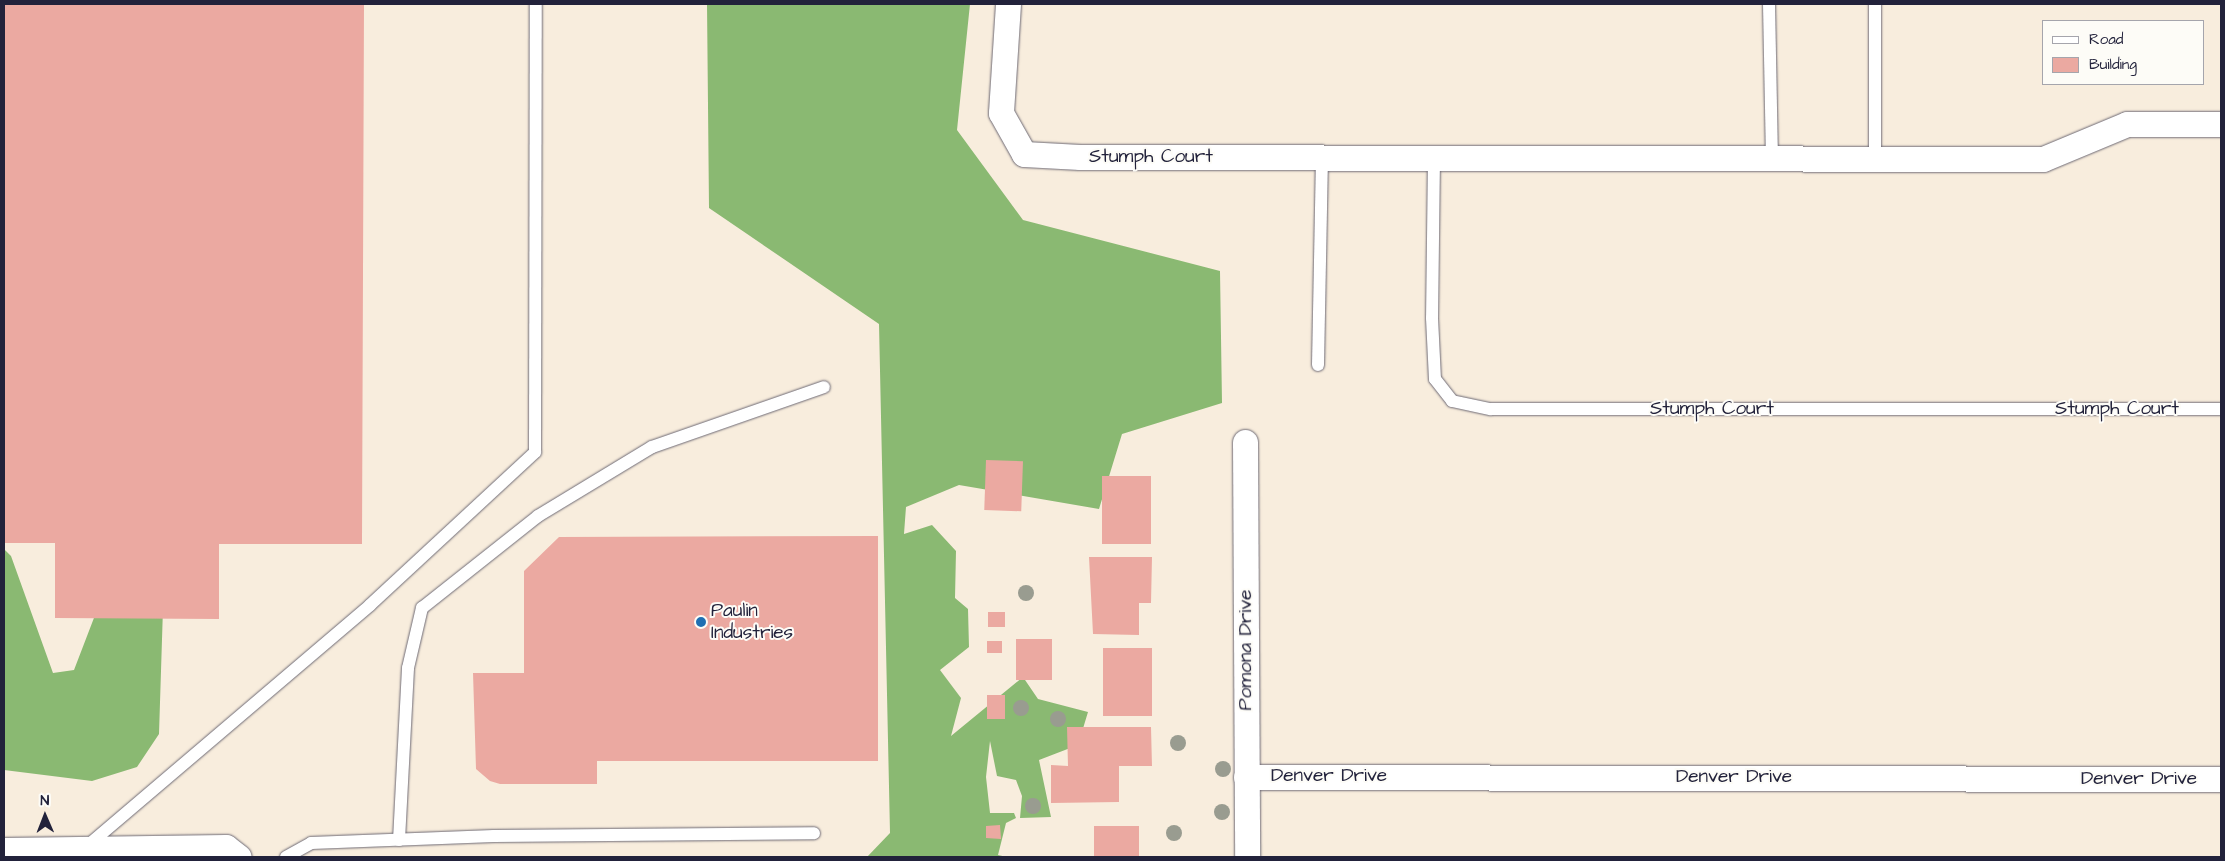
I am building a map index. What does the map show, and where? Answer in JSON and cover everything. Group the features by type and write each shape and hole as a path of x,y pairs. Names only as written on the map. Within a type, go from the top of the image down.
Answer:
{"street":[{"name":"Stumph Court","path":"1008,4 1001,113 1024,154 1080,157 2043,159 2127,124 2221,124"},
{"name":"Pomona Drive","path":"1245,442 1247,857"},
{"name":"Denver Drive","path":"1246,777 2221,779"},
{"path":"4,850 226,847 239,857"}],"lane":[{"path":"84,848 370,605 535,452 536,4"},
{"path":"1769,4 1772,158"},
{"path":"1875,4 1875,158"},
{"path":"1318,365 1322,157"},
{"name":"Stumph Court","path":"1434,157 1432,318 1435,378 1452,401 1491,409 2221,410"},
{"path":"399,840 408,668 422,608 538,516 652,447 824,387"},
{"path":"286,857 311,843 814,833"}],"green space":[{"path":"707,4 970,4 957,130 1023,220 1220,271 1222,403 1122,434 1099,509 959,485 906,507 904,534 932,525 956,551 955,598 968,609 969,647 940,670 961,698 951,736 1023,677 1038,699 1088,712 1078,745 1039,760 1051,817 1020,818 1022,796 1016,780 997,776 990,741 986,777 990,813 1014,813 1016,818 1006,823 998,855 1007,857 867,857 890,833 879,324 709,208"},
{"path":"4,549 11,556 53,673 74,670 97,610 163,608 159,734 137,767 92,781 4,770"}],"building":[{"path":"5,4 364,4 362,544 219,544 219,619 55,618 55,543 4,543"},
{"path":"986,460 1023,461 1021,511 984,510"},
{"path":"1102,476 1151,476 1151,544 1102,544"},
{"name":"Paulin Industries","path":"878,536 878,761 597,761 597,784 500,784 490,781 476,769 473,673 524,673 524,571 559,537"},
{"path":"1089,557 1152,557 1151,603 1139,603 1139,635 1093,634"},
{"path":"988,612 1005,612 1005,627 988,627"},
{"path":"1016,639 1052,639 1052,680 1016,680"},
{"path":"987,641 1002,641 1002,653 987,653"},
{"path":"1103,648 1152,648 1152,716 1103,716"},
{"path":"987,695 1005,695 1005,719 987,719"},
{"path":"1067,727 1151,727 1152,766 1119,766 1119,802 1051,803 1051,765 1068,766"},
{"path":"1000,825 1001,839 986,838 986,826"},
{"path":"1094,826 1139,826 1139,857 1094,857"}],"place":[{"name":"Paulin Industries","path":"701,622"}]}
